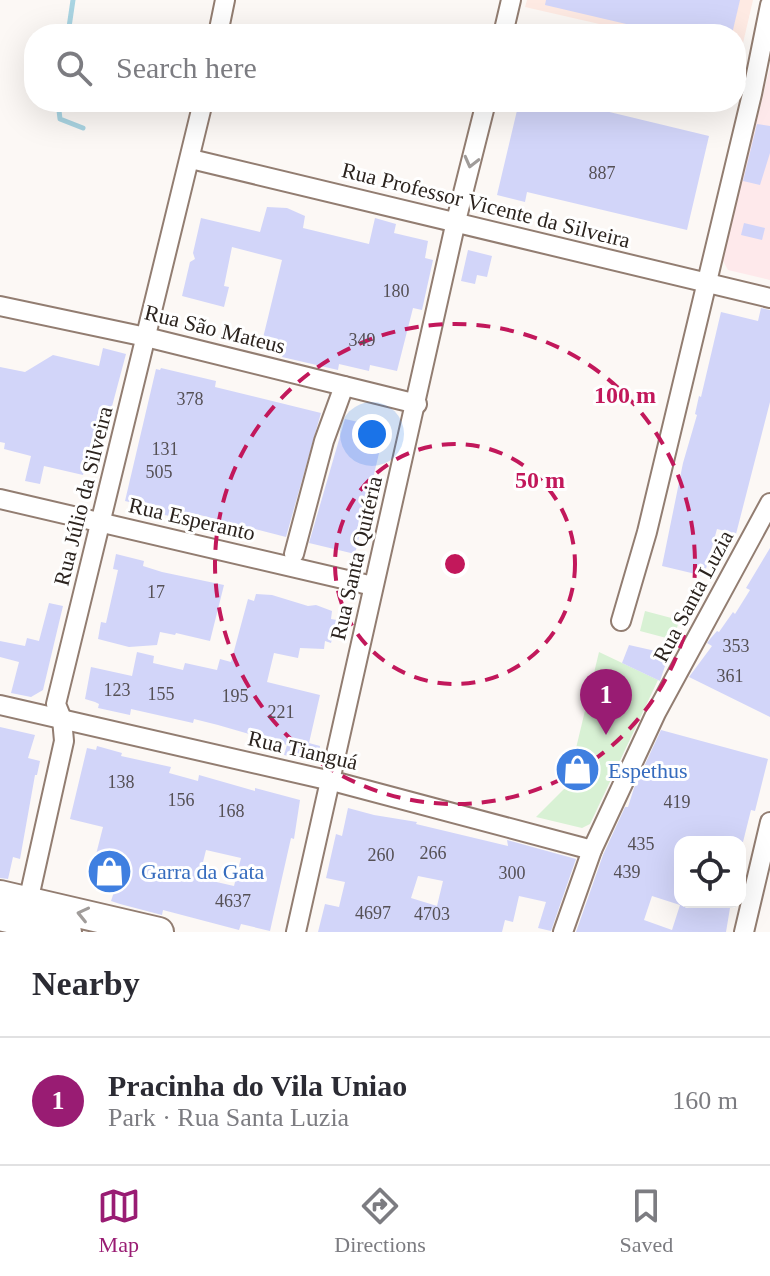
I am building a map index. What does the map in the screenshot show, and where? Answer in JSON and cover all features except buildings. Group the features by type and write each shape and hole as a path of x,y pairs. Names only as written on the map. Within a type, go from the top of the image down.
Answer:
{"main road":[{"path":"0,895 20,918 67,932"},
{"path":"20,918 159,932"}],"street":[{"path":"220,24 225,0"},
{"path":"505,24 511,0"},
{"path":"621,621 647,532 752,94 770,5"},
{"name":"Rua Júlio da Silveira","path":"20,918 64,741 62,719 56,704 201,112"},
{"name":"Rua Santa Quitéria","path":"296,932 456,221 483,112"},
{"name":"Rua Professor Vicente da Silveira","path":"191,159 770,298"},
{"name":"Rua São Mateus","path":"0,306 146,337 417,404"},
{"path":"294,554 324,441 344,386"},
{"name":"Rua Esperanto","path":"0,499 373,586"},
{"name":"Rua Santa Luzia","path":"563,932 592,850 656,713 770,503"},
{"name":"Rua Tianguá","path":"0,705 329,781 592,850"},
{"path":"744,932 764,880 770,822"}],"shaded area":[{"path":"527,0 753,0 746,30 746,24 599,24 525,7"},
{"path":"770,67 770,280 728,270 722,259"}],"green space":[{"path":"645,611 679,620 674,640 640,631"},
{"path":"599,652 658,680 590,824 582,828 536,817 567,786"}],"waterway":[{"path":"69,24 73,0"},
{"path":"59,112 60,119 83,128"}],"place":[{"name":"Pracinha do Vila Uniao","path":"606,735"},
{"name":"Espethus","path":"577,770"},
{"name":"Garra da Gata","path":"110,871"}]}
